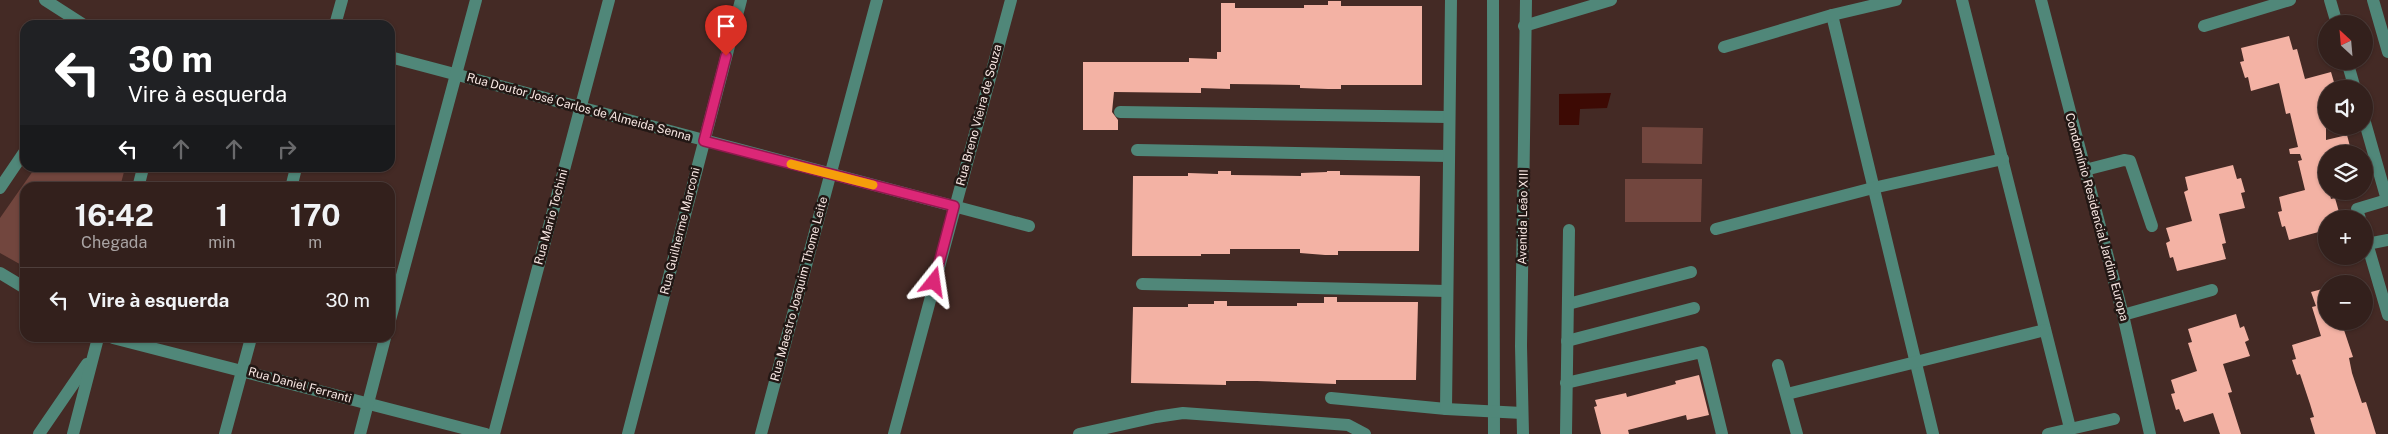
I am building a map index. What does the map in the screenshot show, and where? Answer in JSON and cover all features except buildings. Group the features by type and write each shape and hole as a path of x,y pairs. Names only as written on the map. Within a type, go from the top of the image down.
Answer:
{"street":[{"path":"45,0 76,20"},
{"path":"336,20 342,0"},
{"path":"395,301 476,0"},
{"name":"Rua Mario Tochini","path":"494,434 609,0"},
{"name":"Rua Guilherme Marconi","path":"628,434 741,0"},
{"name":"Rua Maestro Joaquim Thome Leite","path":"761,434 877,0"},
{"name":"Rua Breno Vieira de Souza","path":"894,434 1011,0"},
{"path":"1446,409 1448,117 1451,0"},
{"path":"1493,0 1494,434"},
{"name":"Avenida Leão XIII","path":"1522,434 1524,26 1526,0"},
{"path":"1524,26 1611,0"},
{"path":"1724,47 1832,15 1896,0"},
{"path":"1962,0 2070,428"},
{"name":"Condomínio Residencial Jardim Europa","path":"2041,0 2123,315 2150,434"},
{"path":"2204,26 2290,0"},
{"path":"2330,0 2334,15"},
{"path":"2373,0 2388,52"},
{"path":"1832,15 1933,434"},
{"name":"Rua Doutor José Carlos de Almeida Senna","path":"395,57 1029,226"},
{"path":"1120,112 1448,117"},
{"path":"2358,210 2357,208 2387,200 2369,135"},
{"path":"1137,150 1448,156"},
{"path":"0,188 20,158"},
{"path":"1716,229 1873,188 2003,159"},
{"path":"2085,170 2124,160 2130,161 2152,226"},
{"path":"1566,434 1569,230"},
{"path":"2373,239 2388,240"},
{"path":"2373,253 2382,273 2388,315"},
{"path":"1568,304 1691,272"},
{"path":"0,273 20,285"},
{"path":"1142,284 1447,291"},
{"path":"2123,315 2212,290"},
{"path":"1567,341 1694,308"},
{"path":"1786,394 2045,330"},
{"path":"74,434 97,342"},
{"name":"Rua Daniel Ferranti","path":"129,342 486,434"},
{"path":"226,434 250,342"},
{"path":"360,434 384,342"},
{"path":"1566,384 1702,352 1722,434"},
{"path":"39,434 93,356"},
{"path":"1778,365 1796,434"},
{"path":"1331,398 1446,409 1522,413"},
{"path":"1079,434 1183,413 1348,425 1365,434"},
{"path":"2048,434 2114,419"}],"shaded area":[{"path":"1611,93 1607,108 1580,109 1579,125 1559,125 1559,94"},
{"path":"1642,127 1703,128 1702,164 1642,163"},
{"path":"32,172 124,172 121,182 25,182"},
{"path":"1625,179 1702,179 1701,222 1625,222"},
{"path":"20,189 20,264 0,253 0,218"}],"slow traffic":[{"path":"791,164 873,185"}],"route":[{"path":"726,56 704,141 954,206 934,282"}]}
